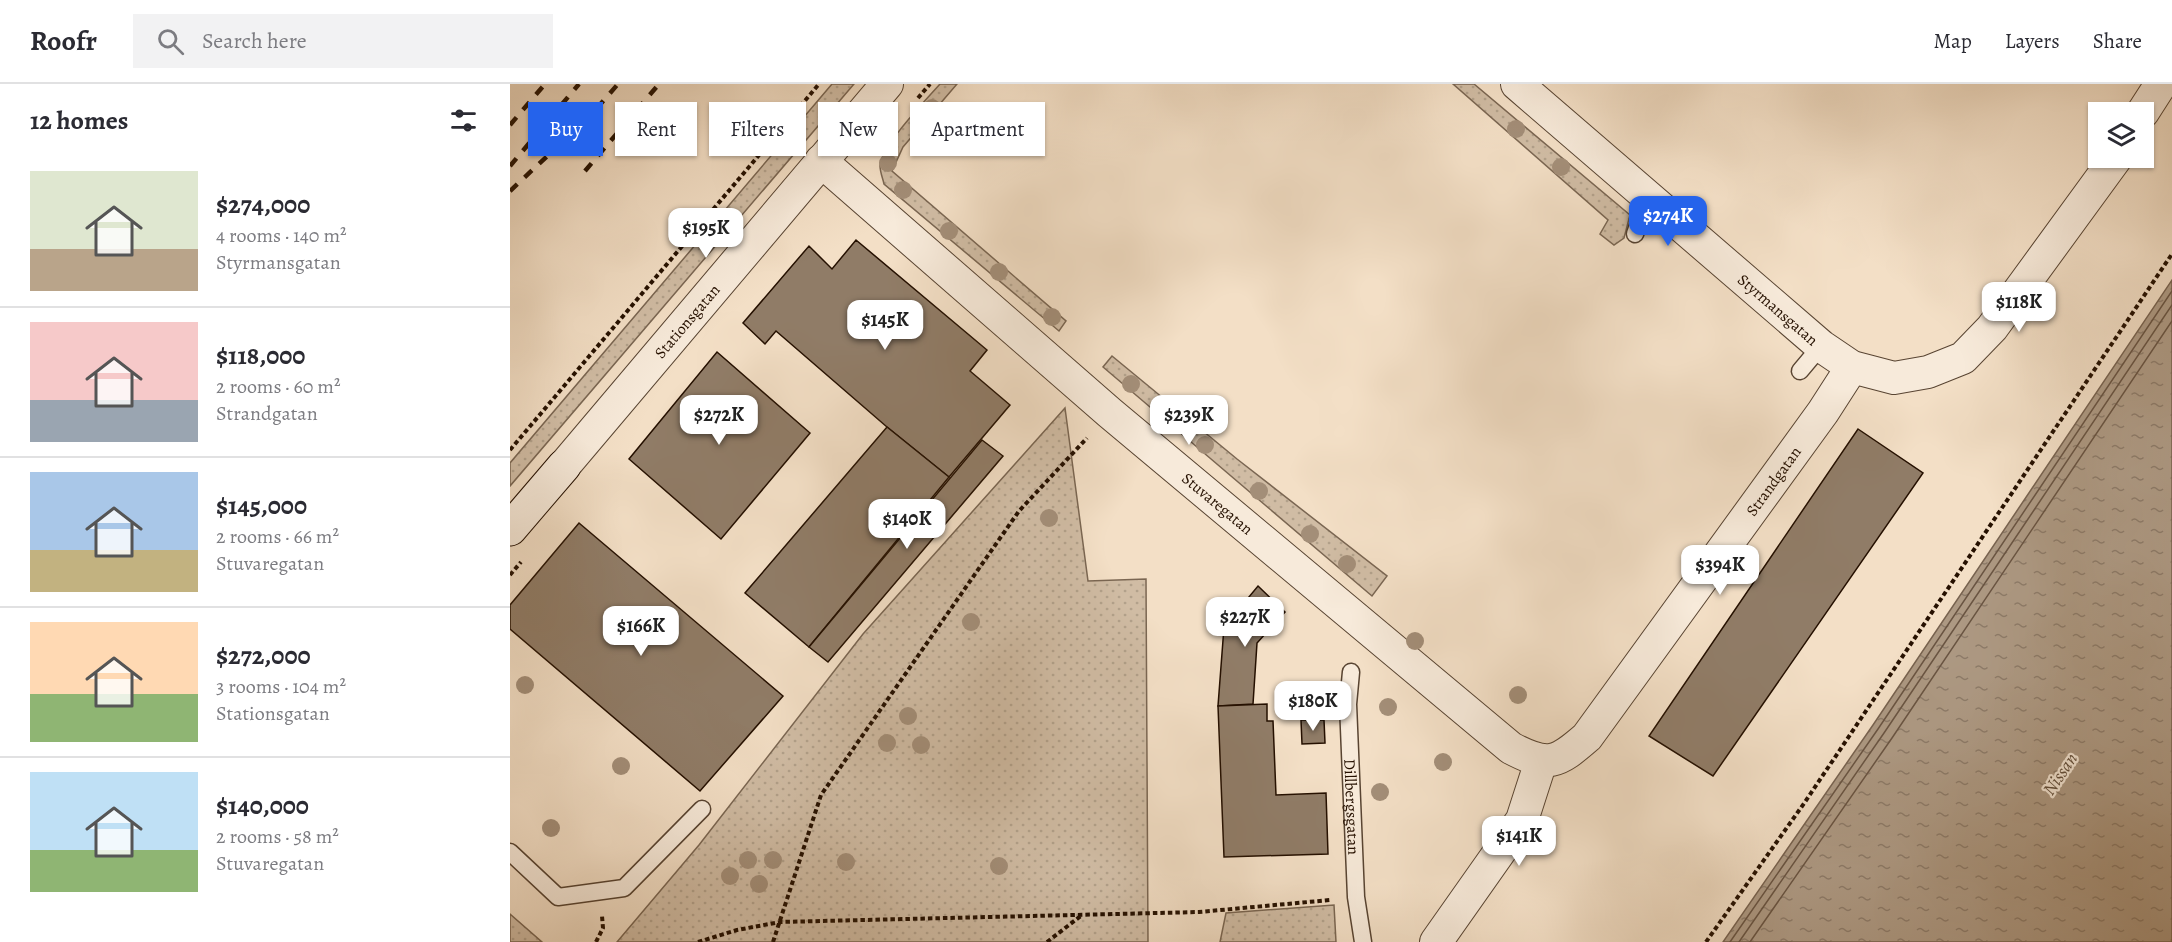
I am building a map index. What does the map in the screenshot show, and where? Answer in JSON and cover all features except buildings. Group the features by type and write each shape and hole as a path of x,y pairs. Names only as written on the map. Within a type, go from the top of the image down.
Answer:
{"street":[{"name":"Stationsgatan","path":"510,529 887,84"},
{"name":"Styrmansgatan","path":"1517,84 1821,346 1852,367"},
{"path":"2149,102 2161,84"},
{"name":"Stuvaregatan","path":"821,161 1110,413 1450,684 1511,748 1541,761"},
{"path":"1852,367 1894,378 1928,372 1963,358 1992,328 2109,168"},
{"name":"Strandgatan","path":"1541,761 1563,757 1587,737 1824,412 1852,367"},
{"path":"1436,942 1522,820 1541,761"}],"lane":[{"path":"1635,234 1648,197"},
{"path":"1800,371 1821,346"},
{"name":"Dillbergsgatan","path":"1351,672 1348,704 1356,897 1363,942"},
{"path":"510,852 558,897 624,888 702,809"}],"path":[{"path":"510,450 819,84"},
{"path":"1706,942 1811,792 2172,254"},
{"path":"773,942 821,795 1019,511 1110,413"},
{"path":"698,942 737,930 780,922 1199,912 1356,897"},
{"path":"1047,942 1083,914"}],"shaded area":[{"path":"832,84 854,84 839,102 818,102 818,126 806,140 806,115"},
{"path":"940,84 957,84 942,102 924,102"},
{"path":"1453,84 1474,84 1630,215 1624,238 1614,245 1600,234 1608,220"},
{"path":"910,118 910,139 903,147 892,171 1066,321 1059,331 884,184 880,166 882,157 898,156 898,133"},
{"path":"771,156 792,156 510,486 510,463"},
{"path":"1112,356 1237,459 1387,576 1372,596 1103,367"},
{"path":"1065,408 1088,581 1146,579 1148,942 617,942 699,845 863,634"},
{"path":"1334,905 1336,942 1220,942 1226,913"},
{"path":"510,914 542,942 510,942"}],"water":[{"name":"Nissan","path":"2172,280 2172,942 1723,942 1873,725"}],"railway":[{"path":"510,125 545,84"},
{"path":"510,166 579,84"},
{"path":"510,191 590,116 618,84"},
{"path":"585,171 659,84"}]}
